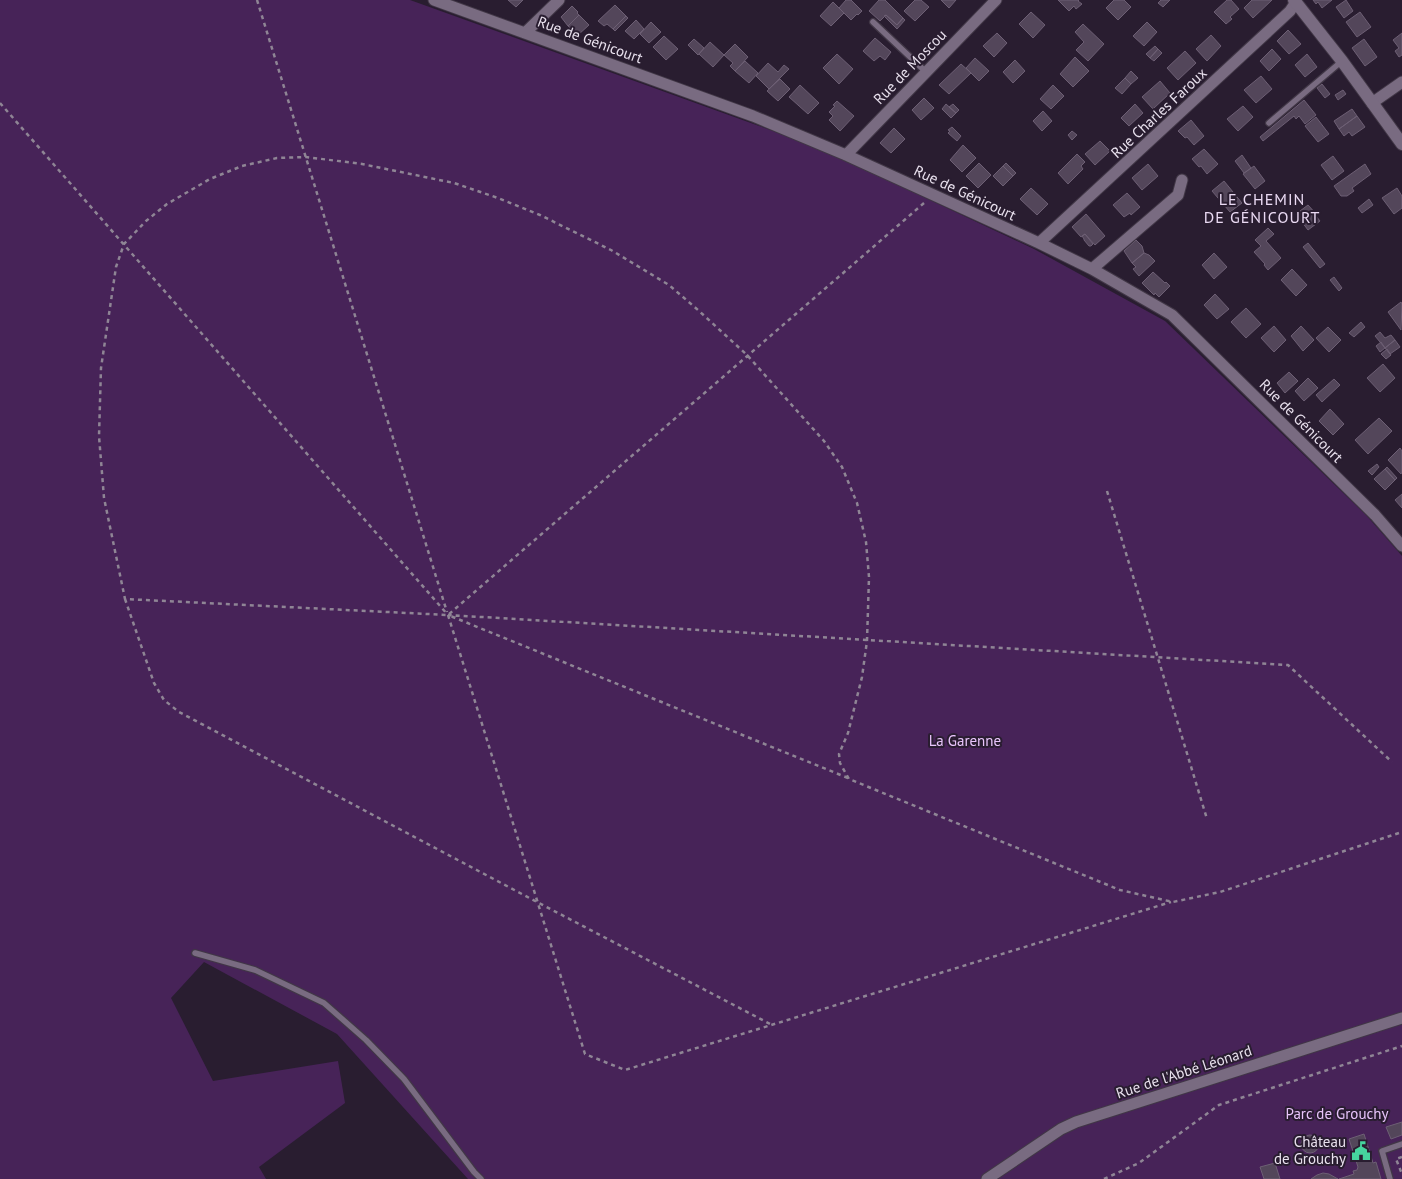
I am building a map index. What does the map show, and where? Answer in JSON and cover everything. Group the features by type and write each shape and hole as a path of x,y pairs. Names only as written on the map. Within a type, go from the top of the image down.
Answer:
{"street":[{"name":"Rue de Génicourt","path":"434,0 753,116 846,155 1092,269 1172,315 1375,515 1402,546"},
{"path":"526,32 558,0"},
{"name":"Rue de Moscou","path":"846,155 996,0"},
{"path":"1295,1 1402,144"},
{"name":"Rue Charles Faroux","path":"1039,243 1290,12 1295,1"},
{"path":"1372,103 1402,82"},
{"path":"1092,269 1178,195 1182,180"},
{"name":"Rue de l'Abbé Léonard","path":"987,1179 1061,1129 1076,1122 1402,1018"}],"lane":[{"path":"873,22 926,72"},
{"path":"1269,123 1342,62"},
{"path":"195,953 255,970 324,1003 366,1040 404,1079 481,1179"},
{"path":"1390,1179 1382,1151 1402,1144"}],"path":[{"path":"257,0 585,1054 625,1070 1173,902 1220,892 1402,832"},
{"path":"0,103 448,615 1120,890 1173,902"},
{"path":"773,1025 179,712 164,700 154,683 124,599 104,498 99,436 101,368 116,267 124,244 146,221 167,204 210,179 242,166 277,158 306,157 362,164 454,183 498,198 540,215 611,250 669,285 747,355 824,441 842,467 857,503 866,542 869,577 867,641 862,677 848,733 838,754 840,763 849,779"},
{"path":"448,615 925,203"},
{"path":"1107,491 1207,819"},
{"path":"124,599 448,615 1288,666 1392,762"},
{"path":"1104,1179 1139,1163 1219,1105 1402,1046"},
{"path":"1402,1158 1396,1159 1402,1174"}],"green space":[{"path":"0,0 410,0 773,131 843,159 1034,249 1165,321 1366,515 1402,556 1402,1179 468,1179 337,1034 204,962 171,998 213,1081 338,1061 345,1103 259,1167 266,1179 0,1179"}],"building":[{"path":"508,0 523,0 516,7"},
{"path":"846,0 851,0 862,11 851,20 839,8"},
{"path":"879,0 885,0 903,18 897,25 886,15 880,21 869,11"},
{"path":"915,0 921,0 929,7 915,21 904,11"},
{"path":"941,0 956,0 949,8"},
{"path":"1058,0 1079,0 1082,4 1076,9 1074,6 1069,11"},
{"path":"1114,0 1124,0 1131,7 1118,20 1106,8"},
{"path":"1161,0 1170,0 1163,7 1158,3"},
{"path":"1227,0 1231,0 1239,9 1230,17 1232,19 1226,24 1214,12"},
{"path":"1252,0 1272,0 1253,18 1244,8"},
{"path":"1313,0 1332,0 1322,8 1318,2 1316,4"},
{"path":"1346,0 1353,11 1344,18 1336,7"},
{"path":"833,2 844,13 831,26 820,16"},
{"path":"615,5 626,16 613,29 607,24 604,26 598,21"},
{"path":"572,6 579,15 568,26 561,17"},
{"path":"1031,12 1045,25 1033,38 1019,24"},
{"path":"1360,12 1371,27 1357,37 1346,22"},
{"path":"579,15 589,25 578,35 568,26"},
{"path":"886,15 897,25 903,18 905,20 897,29 884,16"},
{"path":"626,16 628,18 615,31 613,29"},
{"path":"636,20 644,29 634,39 625,31"},
{"path":"651,22 661,32 649,43 640,34"},
{"path":"1147,22 1157,32 1144,46 1133,36"},
{"path":"1083,24 1104,44 1088,61 1076,50 1084,42 1075,32"},
{"path":"1288,30 1301,44 1289,54 1277,41"},
{"path":"997,33 1007,43 994,57 983,46"},
{"path":"1402,33 1402,55 1399,57 1395,51 1399,48 1393,40"},
{"path":"1211,35 1221,46 1207,61 1196,49"},
{"path":"664,36 678,49 666,60 653,47"},
{"path":"875,38 891,52 885,60 880,56 874,61 863,51"},
{"path":"694,39 704,48 698,55 688,45"},
{"path":"1364,39 1377,57 1365,66 1352,48"},
{"path":"710,42 724,55 713,67 699,54"},
{"path":"735,44 748,57 735,71 730,66 733,63 724,55"},
{"path":"1155,46 1158,49 1150,58 1146,54"},
{"path":"1158,49 1162,53 1154,61 1150,58"},
{"path":"1272,49 1281,59 1269,71 1260,61"},
{"path":"1185,51 1196,63 1178,80 1167,68"},
{"path":"837,54 853,69 839,84 823,68"},
{"path":"1307,54 1317,67 1305,77 1295,65"},
{"path":"1075,57 1089,71 1073,87 1060,74"},
{"path":"975,58 989,71 979,81 966,68"},
{"path":"1015,60 1025,71 1013,83 1003,72"},
{"path":"745,61 758,73 749,83 735,71"},
{"path":"768,63 778,72 784,65 789,69 769,89 756,76"},
{"path":"961,64 971,73 949,94 939,85"},
{"path":"1131,71 1138,78 1131,84 1125,78"},
{"path":"1261,76 1272,89 1256,103 1244,90"},
{"path":"1125,78 1131,84 1122,94 1115,88"},
{"path":"780,79 790,89 778,101 767,91"},
{"path":"1160,81 1170,93 1153,109 1142,97"},
{"path":"1322,84 1330,94 1325,98 1317,88"},
{"path":"800,85 819,103 808,114 789,97"},
{"path":"1053,85 1064,96 1051,109 1040,99"},
{"path":"1343,90 1346,94 1338,100 1335,95"},
{"path":"924,98 934,108 921,120 912,110"},
{"path":"1304,100 1316,115 1305,124 1299,116 1296,119 1294,116 1263,141 1260,137"},
{"path":"837,101 854,116 840,131 829,120 833,116 829,112"},
{"path":"946,104 956,113 951,118 942,109"},
{"path":"953,104 959,110 956,113 949,107"},
{"path":"1135,104 1143,113 1129,126 1121,118"},
{"path":"1243,106 1253,117 1238,131 1227,119"},
{"path":"1352,109 1357,116 1339,129 1334,121"},
{"path":"1043,111 1052,121 1042,131 1033,121"},
{"path":"1357,116 1365,127 1352,136 1349,132 1344,136 1339,129"},
{"path":"1316,117 1329,134 1318,142 1305,126"},
{"path":"1191,120 1204,136 1194,145 1178,131"},
{"path":"952,127 961,136 957,141 948,133 950,131 948,130"},
{"path":"894,128 905,139 891,153 880,143"},
{"path":"1072,131 1077,135 1072,140 1068,135"},
{"path":"1100,141 1110,151 1095,165 1085,154"},
{"path":"963,145 976,158 962,172 950,160"},
{"path":"1204,149 1218,164 1207,174 1192,159"},
{"path":"1077,154 1085,162 1081,166 1083,169 1068,184 1058,173"},
{"path":"1242,155 1251,168 1244,173 1235,161"},
{"path":"1333,156 1344,171 1332,180 1321,165"},
{"path":"979,163 991,175 978,188 966,176"},
{"path":"1006,163 1016,173 1013,176 1003,166"},
{"path":"1148,164 1158,176 1142,190 1132,178"},
{"path":"1365,164 1371,174 1352,188 1354,191 1347,196 1341,196 1334,186"},
{"path":"1003,166 1013,176 1003,186 993,176"},
{"path":"1254,166 1265,181 1255,189 1243,174"},
{"path":"1224,181 1242,203 1230,212 1212,191"},
{"path":"1031,188 1048,204 1037,215 1020,199"},
{"path":"1397,188 1402,196 1402,208 1394,214 1382,198"},
{"path":"1127,193 1140,207 1131,215 1130,213 1124,217 1113,205"},
{"path":"1369,199 1373,205 1362,213 1358,208"},
{"path":"1308,205 1320,221 1308,230 1296,214"},
{"path":"1086,214 1105,236 1095,245 1085,234 1081,237 1072,227"},
{"path":"1268,228 1274,234 1266,241 1281,258 1268,270 1254,252 1261,246 1255,240"},
{"path":"1085,234 1093,244 1091,246 1082,236"},
{"path":"1136,240 1142,246 1144,253 1132,263 1124,251"},
{"path":"1308,243 1325,264 1320,268 1303,247"},
{"path":"1144,253 1155,261 1139,276 1133,269 1136,267 1132,263"},
{"path":"1214,253 1227,267 1214,279 1202,265"},
{"path":"1292,269 1307,285 1296,296 1281,280"},
{"path":"1153,272 1170,286 1159,297 1155,293 1154,295 1142,283"},
{"path":"1334,277 1342,288 1339,291 1330,280"},
{"path":"1215,294 1229,309 1217,319 1204,305"},
{"path":"1401,302 1402,304 1401,330 1388,312"},
{"path":"1246,308 1261,324 1246,338 1231,322"},
{"path":"1361,322 1365,327 1354,337 1349,333"},
{"path":"1274,326 1286,340 1274,352 1261,338"},
{"path":"1301,326 1314,340 1303,351 1291,336"},
{"path":"1328,327 1341,340 1329,352 1316,338"},
{"path":"1380,332 1385,338 1391,335 1395,340 1385,348 1375,336"},
{"path":"1395,340 1400,347 1390,354 1385,348"},
{"path":"1381,342 1385,348 1380,352 1376,346"},
{"path":"1387,349 1391,355 1386,359 1381,354"},
{"path":"1383,364 1395,378 1380,392 1367,378"},
{"path":"1289,372 1298,381 1285,393 1277,383"},
{"path":"1308,378 1318,388 1304,401 1295,391"},
{"path":"1334,379 1340,385 1322,402 1316,395"},
{"path":"1330,409 1344,424 1333,435 1319,421"},
{"path":"1379,418 1392,431 1368,454 1355,440"},
{"path":"1400,448 1402,451 1401,474 1388,460"},
{"path":"1377,464 1379,467 1372,475 1368,471"},
{"path":"1387,467 1397,478 1395,480 1385,469"},
{"path":"1385,469 1395,480 1385,490 1374,479"},
{"path":"1402,494 1402,508 1395,500"},
{"path":"1402,1122 1402,1135 1391,1139 1386,1127"},
{"name":"Château de Grouchy","path":"1364,1134 1373,1163 1376,1162 1381,1179 1339,1179 1354,1174 1353,1171 1357,1170 1358,1167 1349,1139"},
{"path":"1310,1135 1316,1138 1319,1144 1316,1150 1310,1153 1304,1150 1301,1144 1304,1138"},
{"name":"Château de Grouchy","path":"1275,1163 1280,1179 1264,1179 1260,1167"},
{"name":"Château de Grouchy","path":"1323,1173 1329,1174 1338,1179 1311,1179"}],"place":[{"name":"Château de Grouchy","path":"1361,1151"}],"district":[{"name":"LE CHEMIN DE GÉNICOURT","path":"1262,208"}],"park label":[{"name":"La Garenne","path":"965,741"},
{"name":"Parc de Grouchy","path":"1337,1114"}]}
